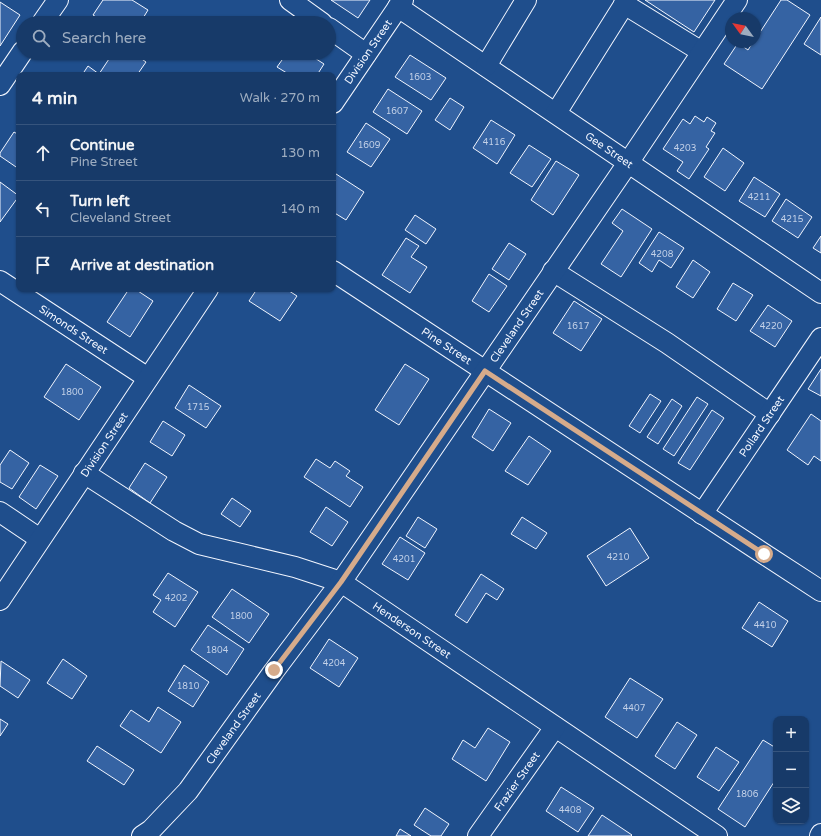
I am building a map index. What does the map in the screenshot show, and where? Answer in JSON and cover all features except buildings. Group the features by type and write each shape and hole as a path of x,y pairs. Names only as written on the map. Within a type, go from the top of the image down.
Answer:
{"street":[{"path":"47,16 58,0"},
{"path":"290,0 312,16"},
{"path":"486,66 526,0"},
{"name":"Cleveland Street","path":"142,836 151,830 188,791 274,670 341,582 628,163 737,0"},
{"path":"556,113 626,2 702,52"},
{"name":"Gee Street","path":"400,3 486,66 821,292"},
{"name":"Division Street","path":"336,99 400,3"},
{"path":"336,33 366,54"},
{"path":"0,85 17,60"},
{"path":"554,271 667,343 770,414"},
{"name":"Pine Street","path":"336,273 821,591"},
{"name":"Simonds Street","path":"0,280 16,291"},
{"name":"Simonds Street","path":"18,292 148,378"},
{"name":"Division Street","path":"0,600 206,292"},
{"name":"Pollard Street","path":"702,514 821,338"},
{"name":"Henderson Street","path":"84,473 174,531 199,544 295,567 341,582 717,836"},
{"path":"0,512 40,539"},
{"name":"Frazier Street","path":"478,836 555,727"}],"route":[{"path":"274,670 341,582 485,371 764,554"}]}
